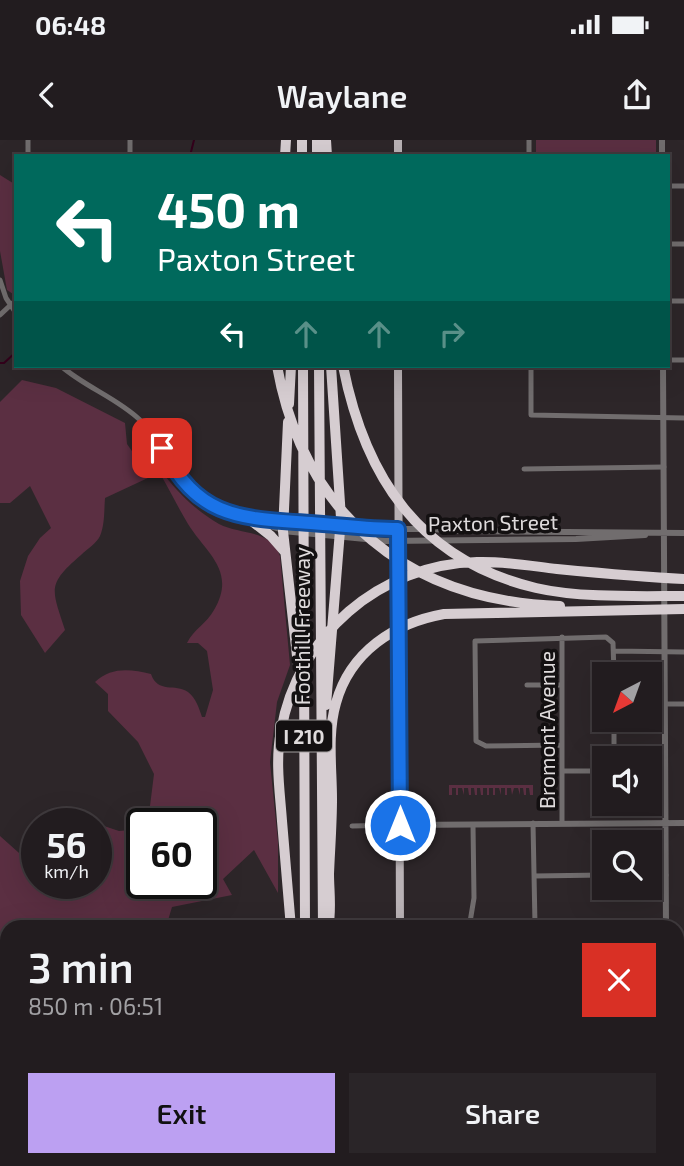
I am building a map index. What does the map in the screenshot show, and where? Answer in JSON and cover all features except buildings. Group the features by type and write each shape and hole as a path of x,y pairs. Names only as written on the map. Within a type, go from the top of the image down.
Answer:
{"highway":[{"path":"278,368 294,430 322,486 365,534 387,552 430,578 489,598 519,604 652,609"},
{"path":"291,368 284,526 296,631 300,728 304,750"},
{"name":"Foothill Freeway","path":"303,368 305,920"},
{"name":"Foothill Freeway","path":"318,368 325,920"},
{"path":"321,751 341,537 331,368"},
{"path":"344,368 359,429 372,460 396,499 418,524 461,557 491,573 537,588 580,593 680,596"},
{"path":"253,522 285,552"},
{"path":"289,920 278,762 280,733 295,681 325,634 363,599 424,570 460,563 499,563 684,579"},
{"path":"325,920 332,802 331,732 335,704 347,676 373,644 400,626 425,617 444,614 680,609"}],"main road":[{"path":"398,368 400,920"}],"street":[{"path":"0,281 14,310"},
{"path":"0,315 14,302"},
{"name":"Paxton Street","path":"64,368 138,418 155,437 176,472 194,493 214,507 253,522 284,526 341,525 398,529 684,533"},
{"path":"531,368 531,415 684,418"},
{"path":"663,368 666,920"},
{"path":"524,469 664,467"},
{"name":"Paxton Street","path":"240,517 341,537 398,541 589,538 665,533"},
{"path":"561,745 485,746 476,741 475,640 601,637 610,639 614,662"},
{"name":"Bromont Avenue","path":"562,638 562,823"},
{"path":"614,651 684,652"},
{"path":"527,685 562,685"},
{"path":"666,704 684,704"},
{"path":"563,771 592,771"},
{"name":"Bromont Avenue","path":"533,823 535,920"},
{"path":"352,826 684,823"},
{"path":"470,920 474,898 473,825"},
{"path":"534,876 592,875"}],"shaded area":[{"path":"536,140 656,140 656,154 536,154"},
{"path":"0,175 14,184 13,294 7,290 0,251"},
{"path":"22,380 56,388 125,423 127,444 150,477 105,498 104,522 99,539 70,565 57,581 55,596 65,630 45,653 21,615 20,581 28,556 40,538 51,528 30,486 10,503 0,503 0,402"},
{"path":"165,476 190,503 211,519 270,541 280,556 290,665 277,702 270,762 278,842 278,893 254,850 223,879 232,895 217,898 217,808 150,808 154,774 138,742 108,711 108,694 95,682 121,670 151,674 162,686 188,692 195,700 202,717 205,717 213,690 207,651 198,643 187,643 208,619 220,596 221,573 188,524 162,477"},
{"path":"449,785 533,785 533,795 530,795 529,788 526,788 524,795 523,788 520,788 520,795 518,788 514,788 512,795 511,788 507,788 505,795 505,788 501,788 501,795 499,788 495,788 493,795 493,788 489,788 487,795 487,788 483,788 481,795 480,788 477,788 475,795 474,788 471,788 469,795 468,788 464,788 464,795 462,788 458,788 456,795 456,788 452,788 452,795 449,795"},
{"path":"112,829 126,830 126,899 212,899 172,907 168,920 0,920 0,836 21,855 21,899 112,899"}],"waterway":[{"path":"190,154 194,140"},
{"path":"0,363 4,363 14,354"}],"route":[{"path":"162,448 176,472 194,493 220,510 240,517 398,529 400,825"}]}
